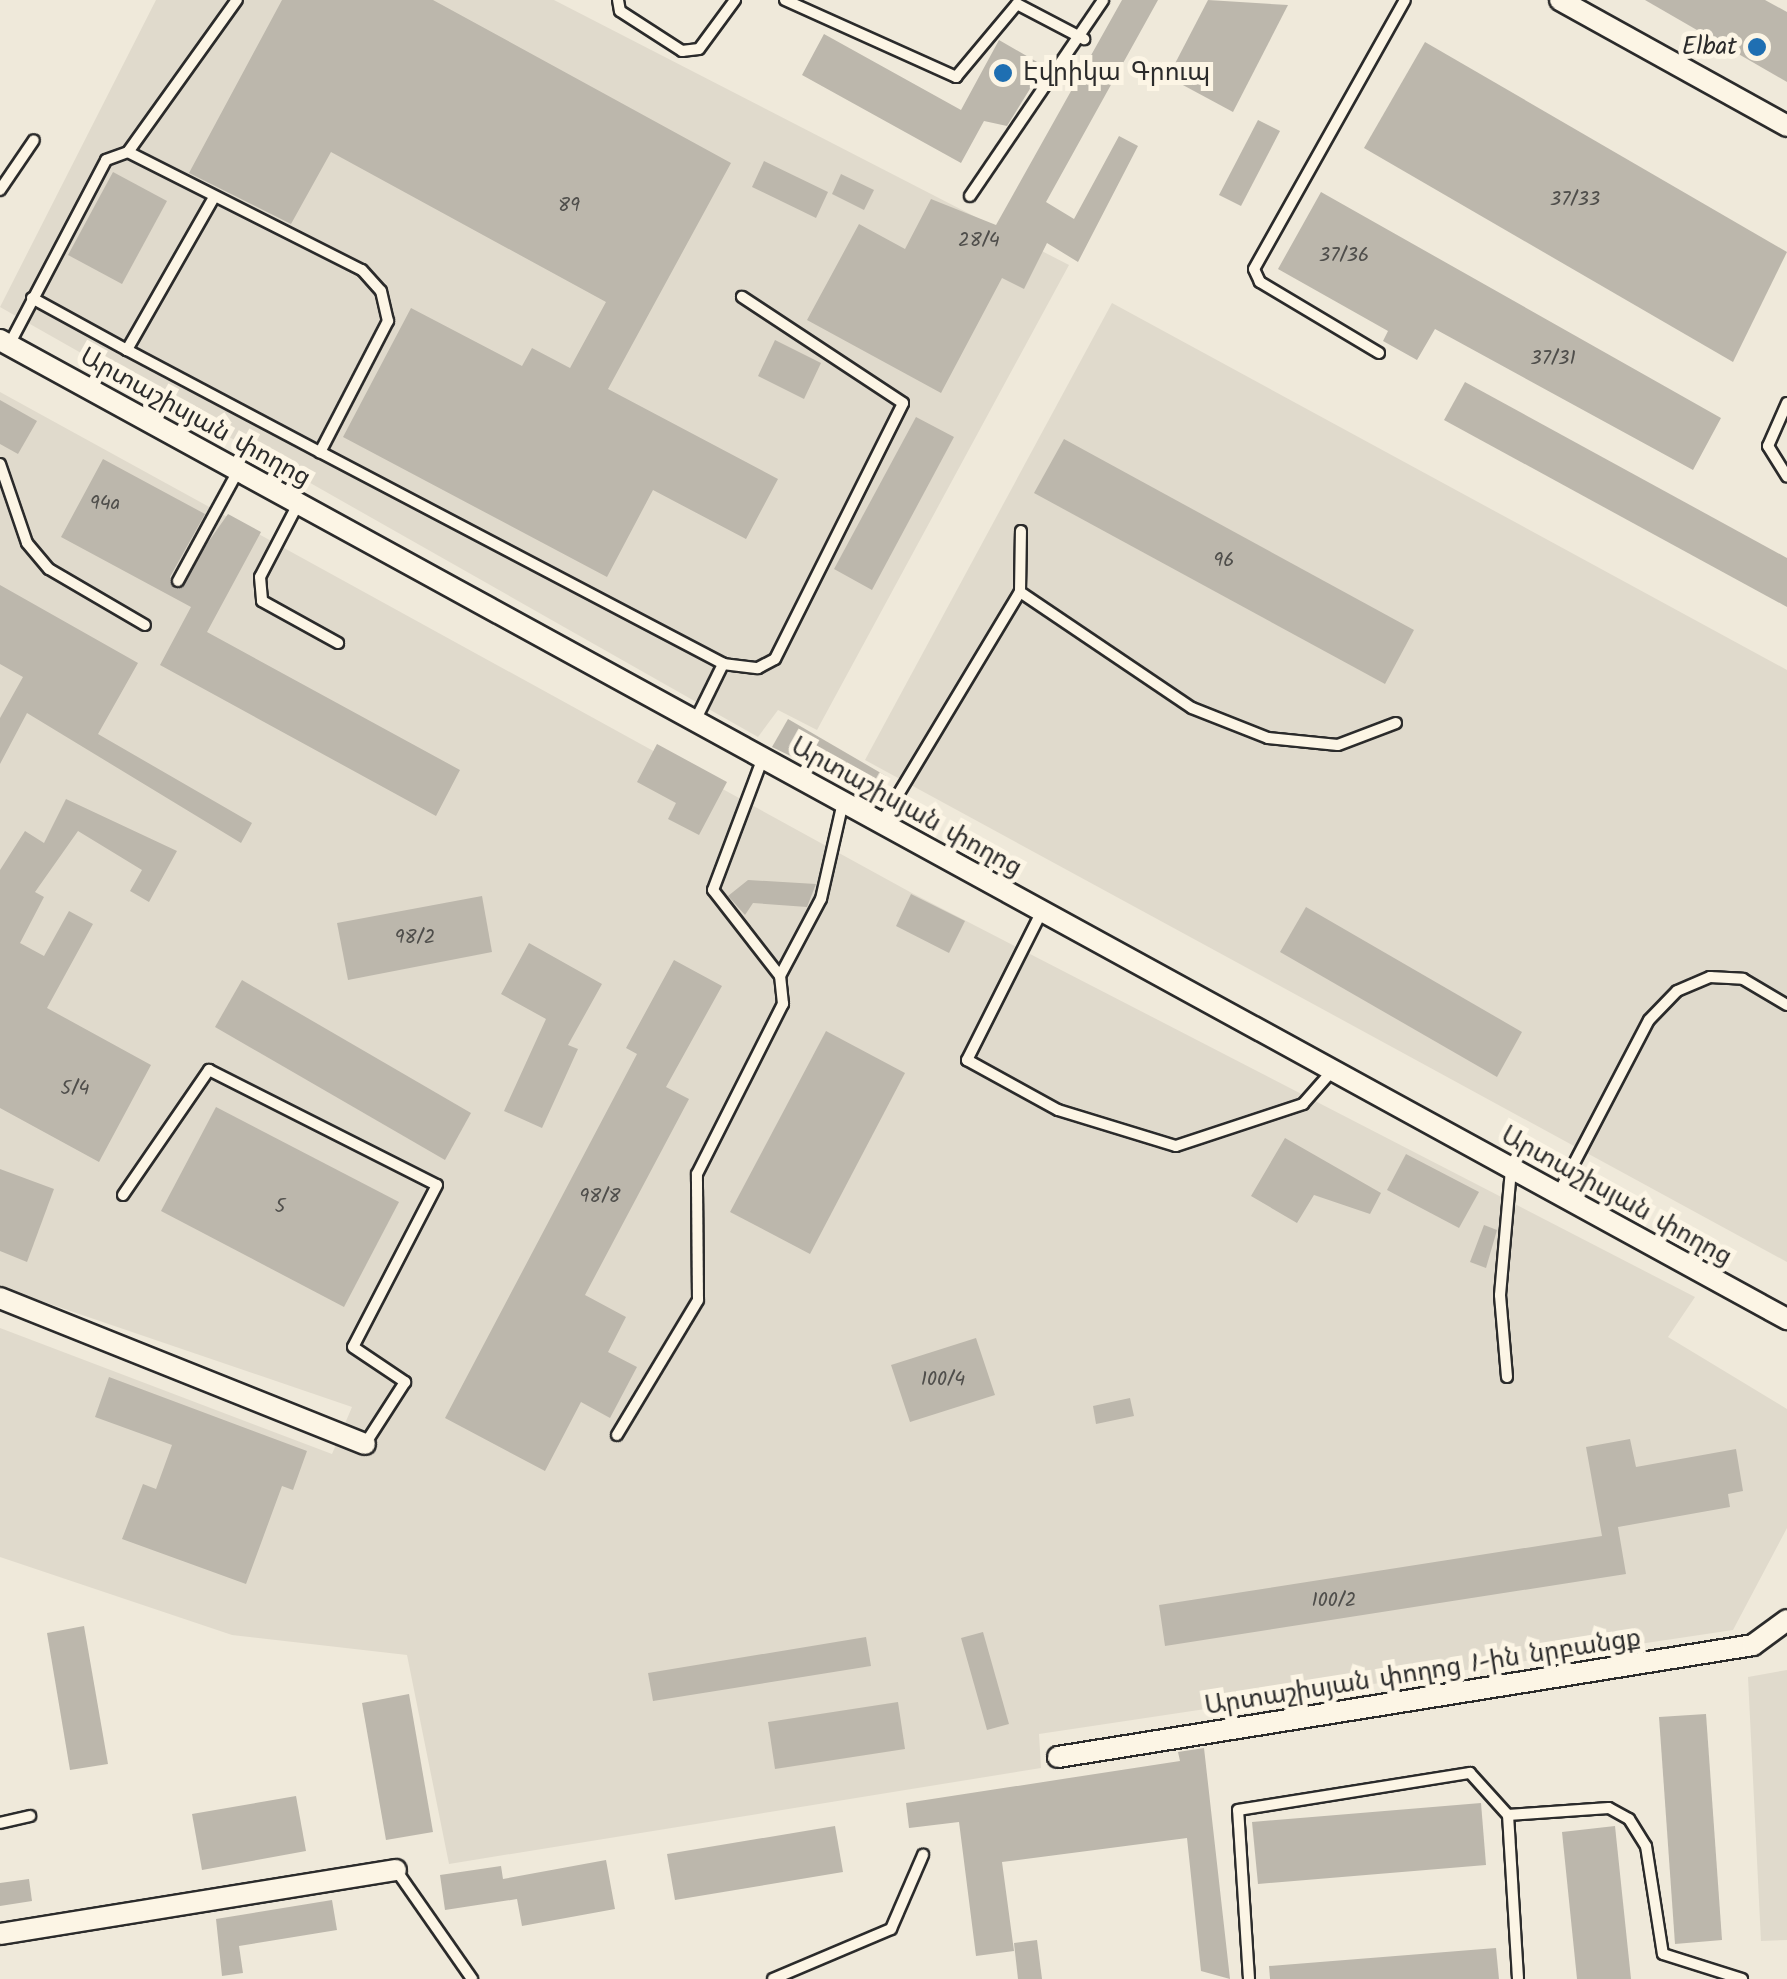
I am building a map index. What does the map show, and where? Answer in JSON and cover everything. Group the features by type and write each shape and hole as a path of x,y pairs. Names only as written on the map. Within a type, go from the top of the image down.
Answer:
{"street":[{"path":"1560,0 1787,126"},
{"name":"Արտաշիսյան փողոց","path":"4,342 1787,1319"},
{"path":"0,1298 365,1444"},
{"name":"Արտաշիսյան փողոց 1-ին նրբանցք","path":"1058,1757 1753,1645 1787,1620"},
{"path":"0,1934 396,1870"}],"lane":[{"path":"4,342 106,160 128,152 237,0"},
{"path":"618,0 620,10 682,51 698,49 735,0"},
{"path":"785,0 956,77 1018,4 1084,39"},
{"path":"970,196 1084,39 1103,0"},
{"path":"1379,352 1260,282 1254,269 1406,0"},
{"path":"0,190 34,140"},
{"path":"128,152 212,199 362,270 381,291 388,321 320,452"},
{"path":"127,350 212,199"},
{"path":"32,298 722,664 758,668 775,659 903,403 742,297"},
{"path":"1787,403 1768,446 1787,476"},
{"path":"0,464 28,543 49,569 145,625"},
{"path":"178,580 238,470"},
{"path":"298,503 260,577 262,601 338,643"},
{"path":"881,823 1020,592 1021,531"},
{"path":"1020,592 1192,708 1268,738 1338,745 1396,723"},
{"path":"696,721 722,664"},
{"path":"617,1435 698,1300 697,1174 783,1004 780,976 713,890 762,758"},
{"path":"780,976 821,899 842,802"},
{"path":"1042,911 967,1060 997,1077 1073,1116 1176,1146 1303,1104 1332,1070"},
{"path":"1558,1194 1649,1020 1677,991 1710,977 1743,979 1787,1004"},
{"path":"123,1195 209,1070 437,1185 353,1347 405,1382 365,1444"},
{"path":"1507,1377 1500,1295 1511,1168"},
{"path":"1249,1979 1238,1810 1470,1773 1508,1814 1518,1979"},
{"path":"1508,1814 1609,1808 1629,1819 1646,1846 1664,1954 1742,1979"},
{"path":"0,1823 30,1816"},
{"path":"772,1979 891,1930 923,1856"},
{"path":"396,1870 472,1979"}],"shaded area":[{"path":"156,0 554,0 1069,265 817,730 778,710 758,737 0,307"},
{"path":"1112,303 1787,670 1787,1262 865,760"},
{"path":"0,392 910,892 1695,1297 1668,1337 1787,1409 1787,1528 1733,1630 1039,1734 1041,1768 449,1864 407,1655 232,1635 0,1557 0,1328 332,1454 352,1407 0,1287"},
{"path":"1787,1670 1787,1940 1761,1941 1748,1677"}],"building":[{"path":"282,0 433,0 731,163 608,389 778,479 746,539 653,490 607,577 343,437 411,308 522,366 532,348 570,368 606,302 331,152 291,224 189,173"},
{"path":"1122,0 1158,0 1046,202 1074,219 1119,136 1138,146 1078,262 1047,243 1024,289 1002,278 941,393 807,320 859,224 905,249 931,199 996,225"},
{"path":"1208,0 1288,5 1233,112 1168,77"},
{"name":"Elbat","path":"1645,0 1765,0 1787,12 1787,82"},
{"path":"824,34 961,110 999,40 1044,66 1007,126 984,121 961,163 802,75"},
{"path":"1425,42 1787,252 1733,362 1364,148"},
{"path":"1258,120 1280,131 1241,206 1219,195"},
{"path":"764,161 828,192 816,218 752,187"},
{"path":"113,172 167,201 122,284 68,255"},
{"path":"841,174 874,190 864,210 832,194"},
{"path":"1321,192 1721,418 1693,470 1435,329 1417,360 1383,341 1388,331 1278,269"},
{"path":"775,340 821,363 804,399 758,376"},
{"path":"1465,382 1787,558 1787,607 1444,420"},
{"path":"0,400 37,421 18,454 0,444"},
{"path":"916,417 954,437 872,590 834,569"},
{"path":"1064,439 1414,630 1385,684 1034,493"},
{"path":"103,459 205,514 170,577 175,589 228,514 261,532 207,632 460,770 436,816 160,665 191,607 61,537"},
{"path":"0,585 138,663 98,734 252,823 241,843 27,713 0,764 0,718 23,677 0,664"},
{"path":"788,719 886,776 875,797 772,747"},
{"path":"657,744 727,782 699,835 668,819 676,803 637,782"},
{"path":"66,799 177,851 149,902 130,891 142,870 78,831 35,892 44,897 20,943 44,956 69,911 93,924 47,1008 151,1065 99,1162 0,1108 0,870 25,831 44,843"},
{"path":"748,880 816,884 807,907 753,903 745,915 728,896"},
{"path":"911,894 965,921 949,953 896,926"},
{"path":"482,896 492,952 348,980 337,923"},
{"path":"1306,907 1522,1032 1497,1077 1280,952"},
{"path":"529,943 602,984 568,1045 578,1049 542,1128 504,1111 546,1019 501,994"},
{"path":"674,960 722,986 666,1087 689,1099 585,1295 626,1317 608,1352 637,1367 610,1418 581,1402 545,1471 445,1418 637,1054 626,1048"},
{"path":"242,980 471,1113 445,1160 215,1027"},
{"path":"826,1031 905,1073 810,1254 730,1212"},
{"path":"216,1107 399,1202 344,1307 161,1211"},
{"path":"1285,1138 1381,1193 1370,1214 1314,1195 1297,1223 1251,1196"},
{"path":"1406,1154 1479,1192 1459,1228 1387,1190"},
{"path":"0,1169 54,1189 27,1262 0,1251"},
{"path":"1484,1225 1497,1230 1486,1268 1470,1262"},
{"path":"976,1338 995,1395 910,1422 891,1365"},
{"path":"109,1377 307,1451 293,1490 282,1486 246,1584 122,1539 143,1484 156,1489 172,1445 95,1417"},
{"path":"1130,1398 1134,1416 1096,1424 1093,1406"},
{"path":"1630,1439 1636,1467 1736,1449 1743,1491 1728,1494 1730,1507 1618,1527 1626,1574 1165,1646 1159,1605 1602,1536 1586,1447"},
{"path":"84,1626 108,1764 70,1770 47,1633"},
{"path":"983,1632 1009,1724 987,1730 961,1638"},
{"path":"866,1637 871,1666 653,1701 648,1673"},
{"path":"409,1694 433,1832 386,1840 362,1703"},
{"path":"898,1702 905,1749 775,1769 768,1722"},
{"path":"1706,1714 1722,1940 1675,1944 1659,1717"},
{"path":"1204,1748 1230,1979 1201,1971 1187,1838 1002,1862 1014,1951 976,1956 959,1822 909,1828 906,1803 1180,1761 1178,1752"},
{"path":"296,1796 306,1851 202,1870 192,1814"},
{"path":"1481,1803 1486,1865 1258,1884 1252,1822"},
{"path":"835,1826 843,1872 675,1900 667,1854"},
{"path":"1615,1826 1631,1979 1577,1979 1562,1832"},
{"path":"606,1860 615,1909 522,1926 517,1899 445,1910 440,1875 501,1866 503,1879"},
{"path":"29,1879 32,1901 0,1906 0,1883"},
{"path":"332,1900 337,1930 239,1946 243,1973 222,1976 216,1919"},
{"path":"1037,1940 1042,1979 1018,1979 1014,1943"},
{"path":"1496,1948 1499,1979 1270,1979 1269,1966"}],"place":[{"name":"Elbat","path":"1757,47"},
{"name":"Էվրիկա Գրուպ","path":"1003,73"}]}
